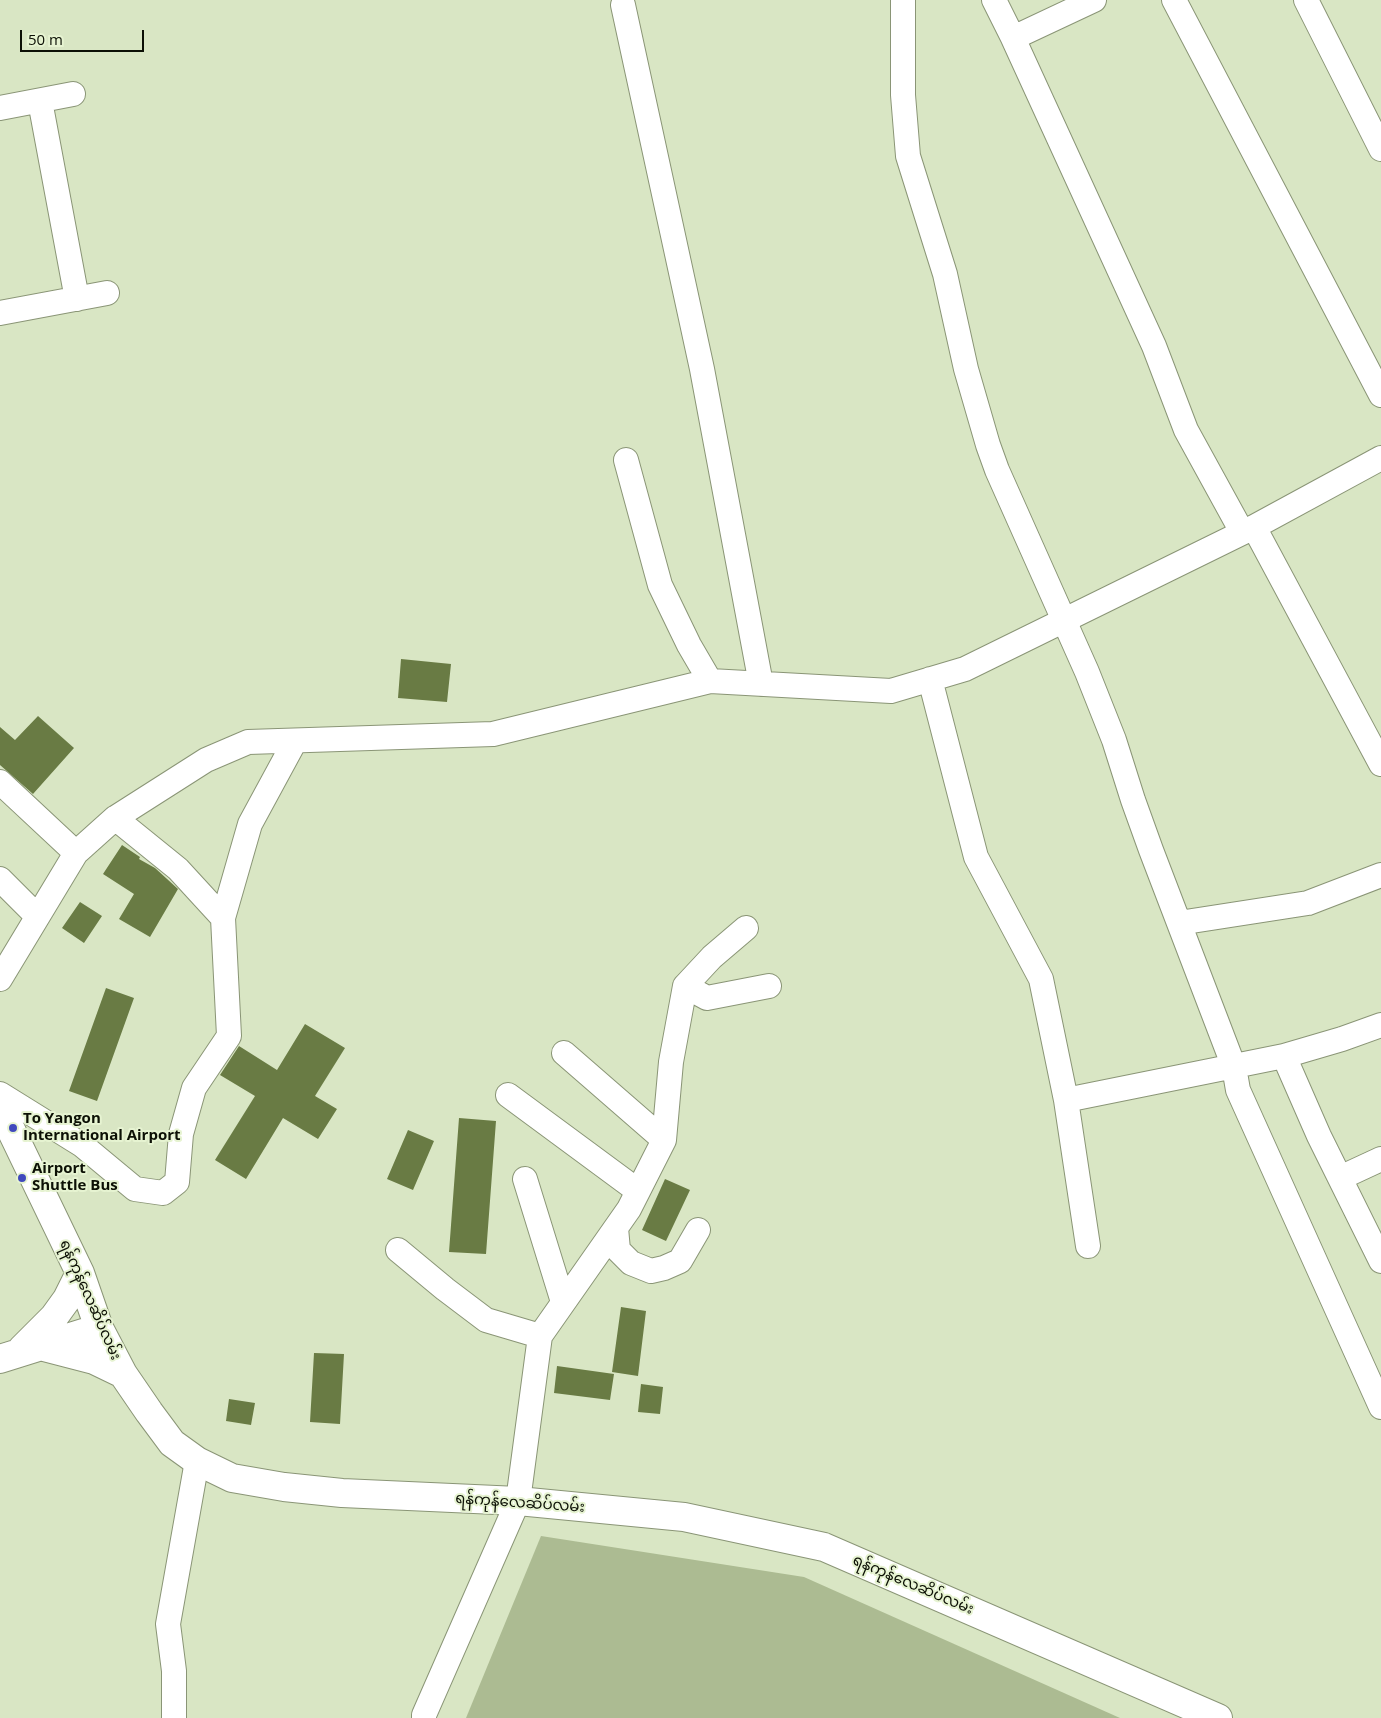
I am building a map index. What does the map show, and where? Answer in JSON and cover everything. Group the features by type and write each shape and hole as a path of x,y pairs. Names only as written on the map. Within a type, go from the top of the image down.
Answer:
{"main road":[{"name":"ရန်ကုန်လေဆိပ်လမ်း","path":"0,1107 80,1274 100,1328 124,1374 172,1443 197,1462 232,1478 284,1487 342,1493 522,1502 684,1517 824,1547 1218,1718"},
{"path":"19,1352 54,1317 67,1299 80,1274"},
{"path":"19,1352 100,1328"},
{"path":"19,1352 94,1360 124,1374"}],"street":[{"path":"904,0 903,95 908,156 945,274 966,370 991,453 1063,621 1087,672 1114,740 1133,800 1234,1067 1238,1090 1381,1407"},
{"path":"994,0 1154,346 1186,430 1248,530 1381,764"},
{"path":"1013,38 1094,0"},
{"path":"1174,0 1381,395"},
{"path":"1306,0 1381,149"},
{"path":"623,5 702,369 761,684"},
{"path":"0,108 73,94"},
{"path":"40,101 77,299"},
{"path":"0,313 107,293"},
{"path":"0,979 76,853 114,818 206,760 240,745 248,742 295,742 493,734 710,681 891,692 964,668 1063,621 1248,530 1381,458"},
{"path":"626,460 660,586 688,646 710,681"},
{"path":"930,679 976,857 1041,979 1066,1100 1088,1246"},
{"path":"0,1094 82,1146 135,1189 162,1193 177,1182 181,1134 194,1088 229,1036 223,918 250,824 295,742"},
{"path":"0,782 76,853"},
{"path":"114,818 178,869 223,918"},
{"path":"1179,923 1308,903 1381,875"},
{"path":"0,879 37,916"},
{"path":"436,1718 522,1502 540,1336 630,1209 664,1140 671,1062 685,986 712,957 746,928"},
{"path":"685,986 707,998 769,986"},
{"path":"1066,1100 1284,1056 1381,1025"},
{"path":"564,1053 664,1140"},
{"path":"1284,1056 1319,1136 1381,1261"},
{"path":"508,1095 638,1191"},
{"path":"1340,1178 1381,1159"},
{"path":"525,1179 563,1302"},
{"path":"616,1228 618,1250 631,1262 650,1271 664,1268 680,1261 698,1230"},
{"path":"398,1250 445,1290 486,1320 540,1336"},
{"path":"174,1718 174,1671 168,1624 197,1462"},
{"path":"424,1718 522,1502"}],"green space":[{"path":"541,1536 804,1577 1120,1718 466,1718"}],"building":[{"path":"401,659 451,664 447,702 398,698"},
{"path":"38,716 74,748 33,794 0,765 0,727 15,740"},
{"path":"122,845 140,857 139,859 155,868 178,889 150,937 119,919 134,894 103,874"},
{"path":"80,902 102,916 84,943 62,928"},
{"path":"106,988 134,998 97,1101 69,1091"},
{"path":"305,1024 345,1048 315,1096 337,1109 318,1139 283,1118 246,1179 215,1160 255,1096 220,1075 239,1046 277,1070"},
{"path":"459,1118 496,1121 486,1254 449,1252"},
{"path":"408,1130 434,1141 413,1190 387,1179"},
{"path":"665,1179 690,1190 666,1241 642,1230"},
{"path":"621,1307 646,1311 638,1376 612,1372"},
{"path":"314,1353 344,1354 340,1424 310,1422"},
{"path":"557,1366 614,1374 610,1400 554,1393"},
{"path":"641,1384 663,1387 660,1414 638,1412"},
{"path":"229,1399 255,1403 251,1425 226,1421"}],"place":[{"name":"To Yangon International Airport","path":"13,1128"},
{"name":"Airport Shuttle Bus","path":"22,1178"}]}
